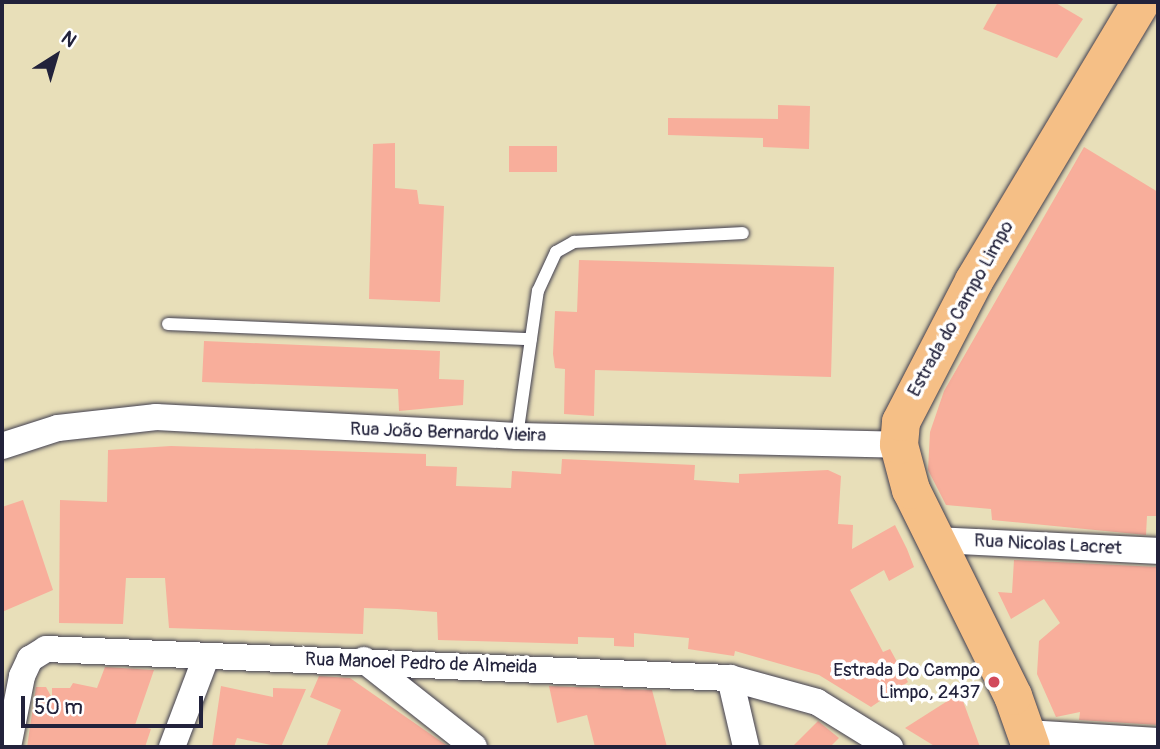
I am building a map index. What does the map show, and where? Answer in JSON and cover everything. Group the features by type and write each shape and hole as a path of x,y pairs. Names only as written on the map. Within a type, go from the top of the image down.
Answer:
{"main road":[{"name":"Estrada do Campo Limpo","path":"899,445 917,382 1141,2"},
{"path":"899,445 911,490 937,540 1029,740"}],"street":[{"name":"Rua João Bernardo Vieira","path":"2,446 58,428 156,417 517,436 899,445"},
{"name":"Rua Nicolas Lacret","path":"937,540 1158,551"},
{"name":"Rua Manoel Pedro de Almeida","path":"8,747 22,676 30,659 46,649 205,660 363,660 730,678 817,702 890,747"},
{"path":"172,747 205,660"},
{"path":"363,660 474,747"},
{"path":"730,678 746,747"},
{"path":"1029,740 1158,741"}],"lane":[{"path":"517,436 531,339 546,266 574,242 743,233"},
{"path":"168,324 531,339"}],"building":[{"path":"998,2 1054,2 1083,19 1057,58 983,29"},
{"path":"778,105 810,106 809,149 763,147 763,138 668,135 668,118 778,119"},
{"path":"395,143 395,188 417,190 419,204 444,206 440,302 369,299 373,144"},
{"path":"509,146 557,146 557,172 509,172"},
{"path":"1084,147 1158,192 1158,516 1147,516 1146,535 992,520 991,509 946,505 928,470 930,432 944,391"},
{"path":"579,260 834,267 831,377 595,370 594,416 564,414 565,369 555,368 553,354 555,311 577,312"},
{"path":"204,341 440,351 439,379 464,380 463,405 399,411 398,389 202,382"},
{"path":"171,446 426,454 426,466 457,467 456,486 511,488 512,471 561,474 562,459 695,465 694,480 739,483 739,474 828,470 841,476 838,524 853,525 852,549 895,525 914,567 889,581 884,570 850,590 883,652 890,649 908,682 871,707 819,675 735,651 734,656 688,649 689,638 634,633 634,647 614,646 614,638 578,637 578,644 438,640 437,612 397,609 364,608 363,634 169,628 165,578 126,578 123,624 59,623 60,500 107,502 108,450"},
{"path":"23,500 53,590 2,612 2,507"},
{"path":"1014,560 1158,567 1158,725 1079,720 1080,712 1056,717 1037,674 1039,641 1060,623 1044,599 1011,619 998,592 1012,593"},
{"path":"105,667 154,670 135,725 151,729 145,747 27,747 36,687 46,687 52,698 52,688 70,688 73,683 97,688"},
{"path":"319,676 350,678 449,747 326,747 341,710 310,697"},
{"path":"221,686 273,697 273,688 306,689 281,747 237,738 234,747 212,747"},
{"path":"549,686 652,690 667,747 595,747 587,715 557,723"},
{"path":"960,693 980,747 936,747 905,728"},
{"path":"818,721 839,738 830,747 792,747"}],"place":[{"name":"Estrada Do Campo Limpo, 2437","path":"994,682"}]}
